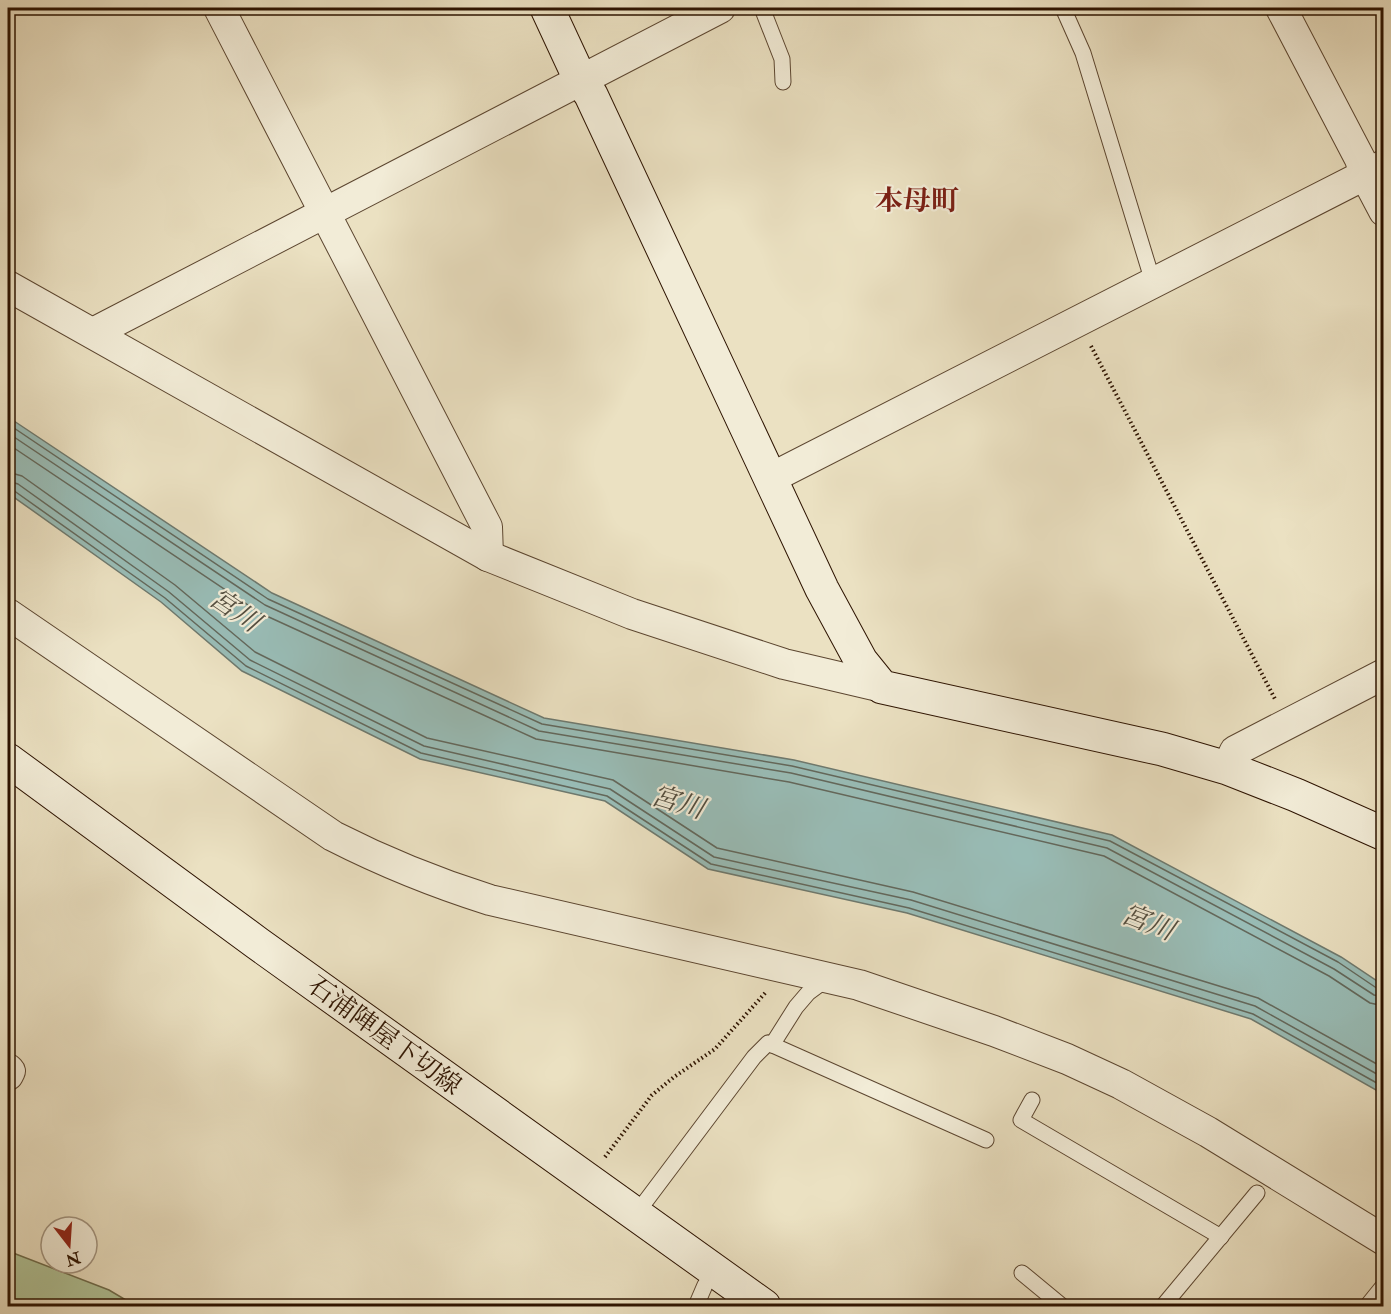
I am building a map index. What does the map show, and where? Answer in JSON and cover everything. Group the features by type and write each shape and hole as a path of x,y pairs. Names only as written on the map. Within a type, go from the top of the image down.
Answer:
{"street":[{"path":"219,8 487,527 488,556"},
{"path":"547,8 580,79 591,95 845,634 861,661 882,687"},
{"path":"93,333 720,8"},
{"path":"1281,8 1360,159 1374,170 1383,211"},
{"path":"771,478 1374,170"},
{"path":"8,286 488,556 632,614 783,664 1162,749 1227,768 1383,834"},
{"path":"8,614 333,836 371,855 442,885 490,900 829,977 994,1031 1067,1059 1121,1084 1208,1132 1383,1240"},
{"path":"1227,768 1235,751 1383,674"},
{"name":"石浦陣屋下切線","path":"8,760 257,943 764,1306"},
{"path":"8,1069 10,1071 8,1074"}],"lane":[{"path":"762,8 783,59 783,82"},
{"path":"1063,8 1083,53 1153,282"},
{"path":"772,1045 802,1000 829,977"},
{"path":"636,1214 754,1057 768,1043 986,1140"},
{"path":"1032,1100 1021,1120 1221,1237"},
{"path":"1163,1306 1257,1193"},
{"path":"1022,1273 1062,1306"},
{"path":"696,1306 705,1285"},
{"path":"1367,1306 1383,1286"}],"path":[{"path":"1080,319 1088,339 1288,723"},
{"path":"582,1176 599,1164 652,1095 715,1049 759,997 797,970"}],"green space":[{"path":"8,1251 39,1263 39,1275 70,1275 109,1290 136,1306 8,1306"}],"water":[{"name":"宮川","path":"8,417 272,593 544,718 794,760 1112,835 1341,957 1383,985 1383,1094 1251,1019 907,913 708,869 605,801 420,759 242,671 161,602 8,493"}],"district":[{"name":"本母町","path":"917,200"}]}
